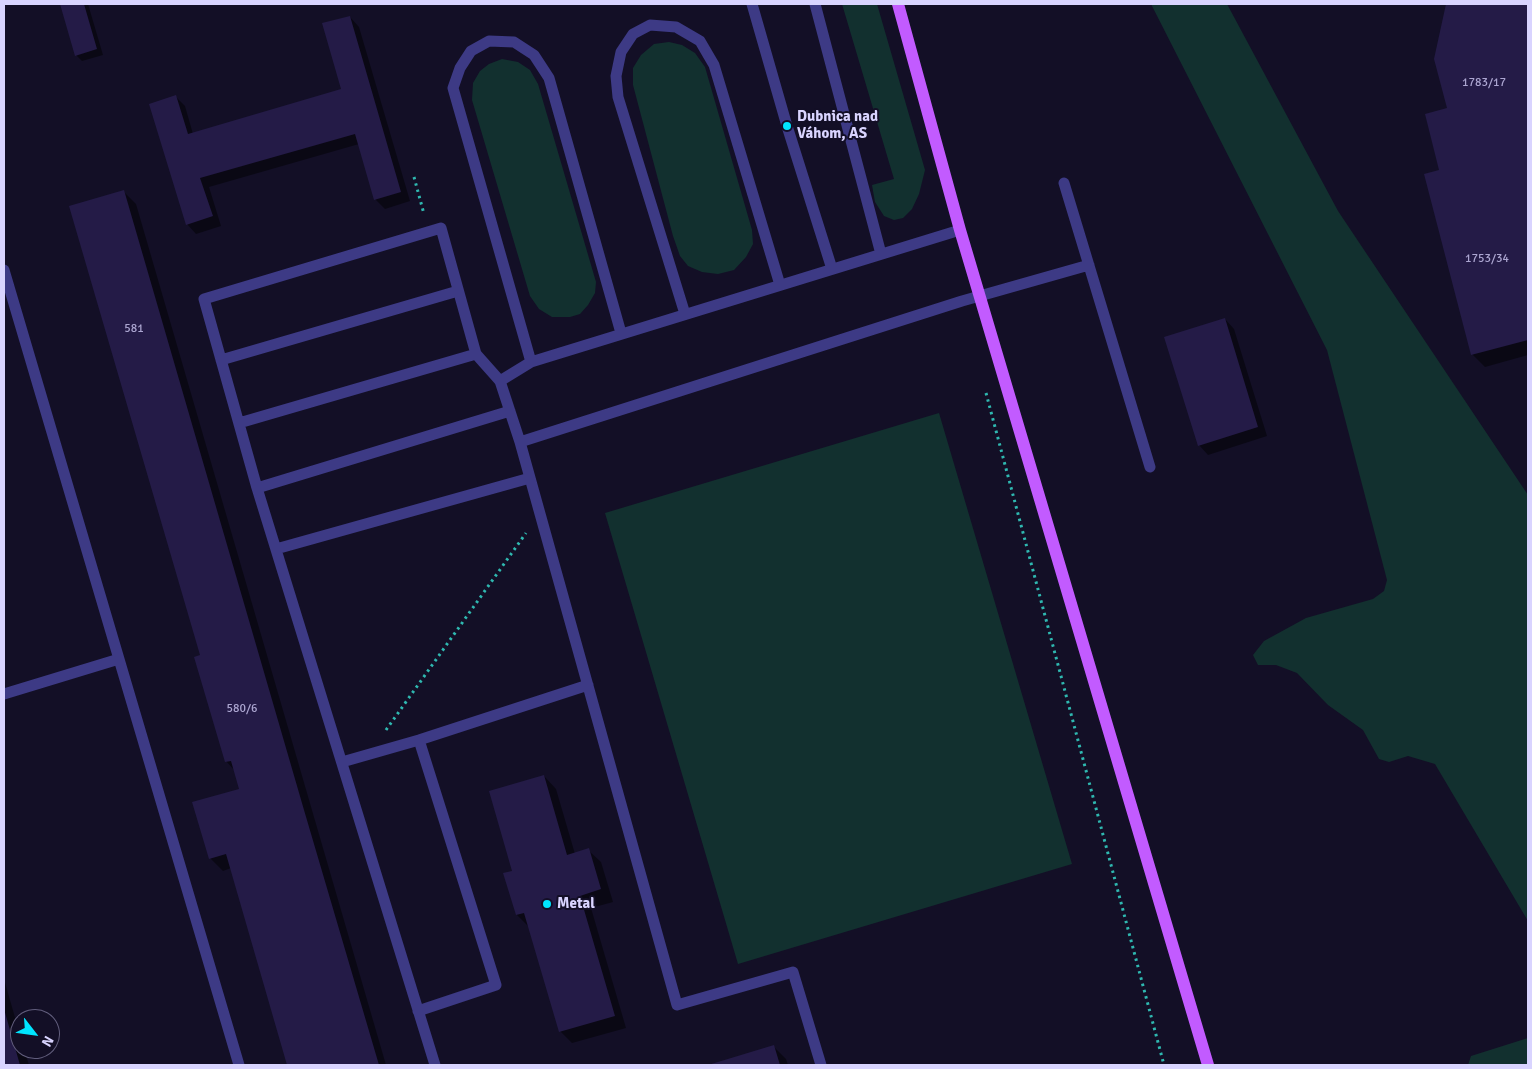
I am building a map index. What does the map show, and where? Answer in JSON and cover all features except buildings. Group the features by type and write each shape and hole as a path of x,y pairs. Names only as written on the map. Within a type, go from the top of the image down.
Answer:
{"main road":[{"path":"898,4 960,230 1208,1065"}],"lane":[{"path":"752,4 787,126 832,269"},
{"path":"815,4 881,254"},
{"path":"685,314 618,98 616,76 621,52 633,34 650,25 676,27 700,41 714,65 780,285"},
{"path":"531,362 454,88 460,68 471,51 489,42 514,42 521,46 534,55 549,78 622,334"},
{"path":"1064,183 1150,467"},
{"path":"435,1065 257,488 204,299 441,228 476,354 500,381 520,442 677,1005 792,972 821,1065"},
{"path":"500,381 531,362 960,230"},
{"path":"520,442 980,295 1089,265"},
{"path":"4,270 239,1065"},
{"path":"221,360 458,291"},
{"path":"240,423 476,354"},
{"path":"257,488 510,411"},
{"path":"276,549 530,478"},
{"path":"4,694 119,659"},
{"path":"342,762 419,740 588,685"},
{"path":"418,1011 496,985 419,740"}],"path":[{"path":"414,176 429,232"},
{"path":"984,387 1164,1065"},
{"path":"368,755 540,515"}],"green space":[{"path":"842,4 877,4 925,170 919,194 912,209 903,218 894,220 884,216 875,202 872,185 894,179"},
{"path":"1151,4 1227,4 1338,211 1528,495 1528,921 1435,764 1408,756 1389,762 1379,759 1363,730 1328,705 1297,673 1276,665 1258,665 1253,655 1264,641 1306,618 1373,599 1384,591 1387,580 1327,350"},
{"path":"669,42 682,45 695,53 705,67 752,230 753,244 746,257 734,270 718,274 702,272 688,266 680,256 633,85 633,68 641,55 654,44"},
{"path":"502,59 518,62 530,70 538,84 596,282 595,293 588,305 580,314 570,317 552,317 539,309 530,296 472,100 473,83 480,71 489,64"},
{"path":"939,413 1072,864 738,964 605,513"},
{"path":"1528,1038 1528,1065 1468,1065 1471,1056"}],"place":[{"name":"Dubnica nad Váhom, AS","path":"787,126"},
{"name":"Metal","path":"547,904"}]}
